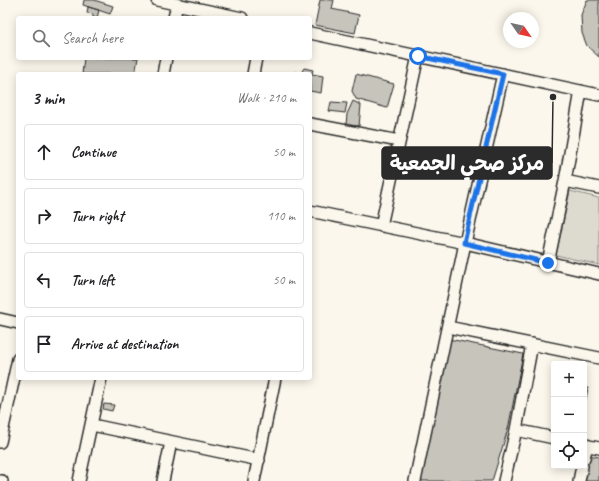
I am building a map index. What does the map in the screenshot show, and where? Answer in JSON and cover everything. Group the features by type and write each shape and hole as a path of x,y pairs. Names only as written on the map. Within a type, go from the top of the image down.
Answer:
{"street":[{"path":"157,0 233,16"},
{"path":"174,16 177,4"},
{"path":"312,32 599,95"},
{"path":"381,226 418,56"},
{"path":"163,72 166,60"},
{"path":"253,72 256,60"},
{"path":"415,481 448,327 464,243 503,74"},
{"path":"548,263 565,181 581,91"},
{"path":"312,124 399,141"},
{"path":"565,181 599,188"},
{"path":"312,211 464,243 599,274"},
{"path":"0,319 16,323"},
{"path":"448,327 599,358"},
{"path":"504,481 516,430 532,344"},
{"path":"0,442 4,402 16,364"},
{"path":"79,481 101,380"},
{"path":"254,481 275,380"},
{"path":"92,425 259,460"},
{"path":"516,430 551,437"},
{"path":"162,481 171,442"},
{"path":"587,445 599,448"},
{"path":"579,481 581,469"}],"shaded area":[{"path":"570,191 599,198 599,265 556,255"}],"building":[{"path":"84,0 94,0 113,6 110,14 83,5"},
{"path":"320,0 334,0 332,9 359,15 355,33 315,25"},
{"path":"587,0 599,0 599,57 587,46 582,33 581,15"},
{"path":"88,7 99,10 98,16 93,16 93,14 87,13"},
{"path":"84,60 138,60 135,72 82,72"},
{"path":"304,68 313,70 312,74 312,72 302,72"},
{"path":"312,74 323,76 321,93 312,91"},
{"path":"356,74 394,84 387,108 356,99 352,91"},
{"path":"353,101 361,105 359,126 346,125 347,114"},
{"path":"331,102 347,103 345,113 329,111"},
{"path":"449,339 523,354 508,429 492,481 418,481"},
{"path":"104,404 114,405 112,411 103,409"},
{"path":"588,455 599,457 599,481 583,481 585,469 587,469"}],"place":[{"name":"مركز صحي الجمعية","path":"553,97"}],"route":[{"path":"418,56 503,74 464,243 548,263"}]}
